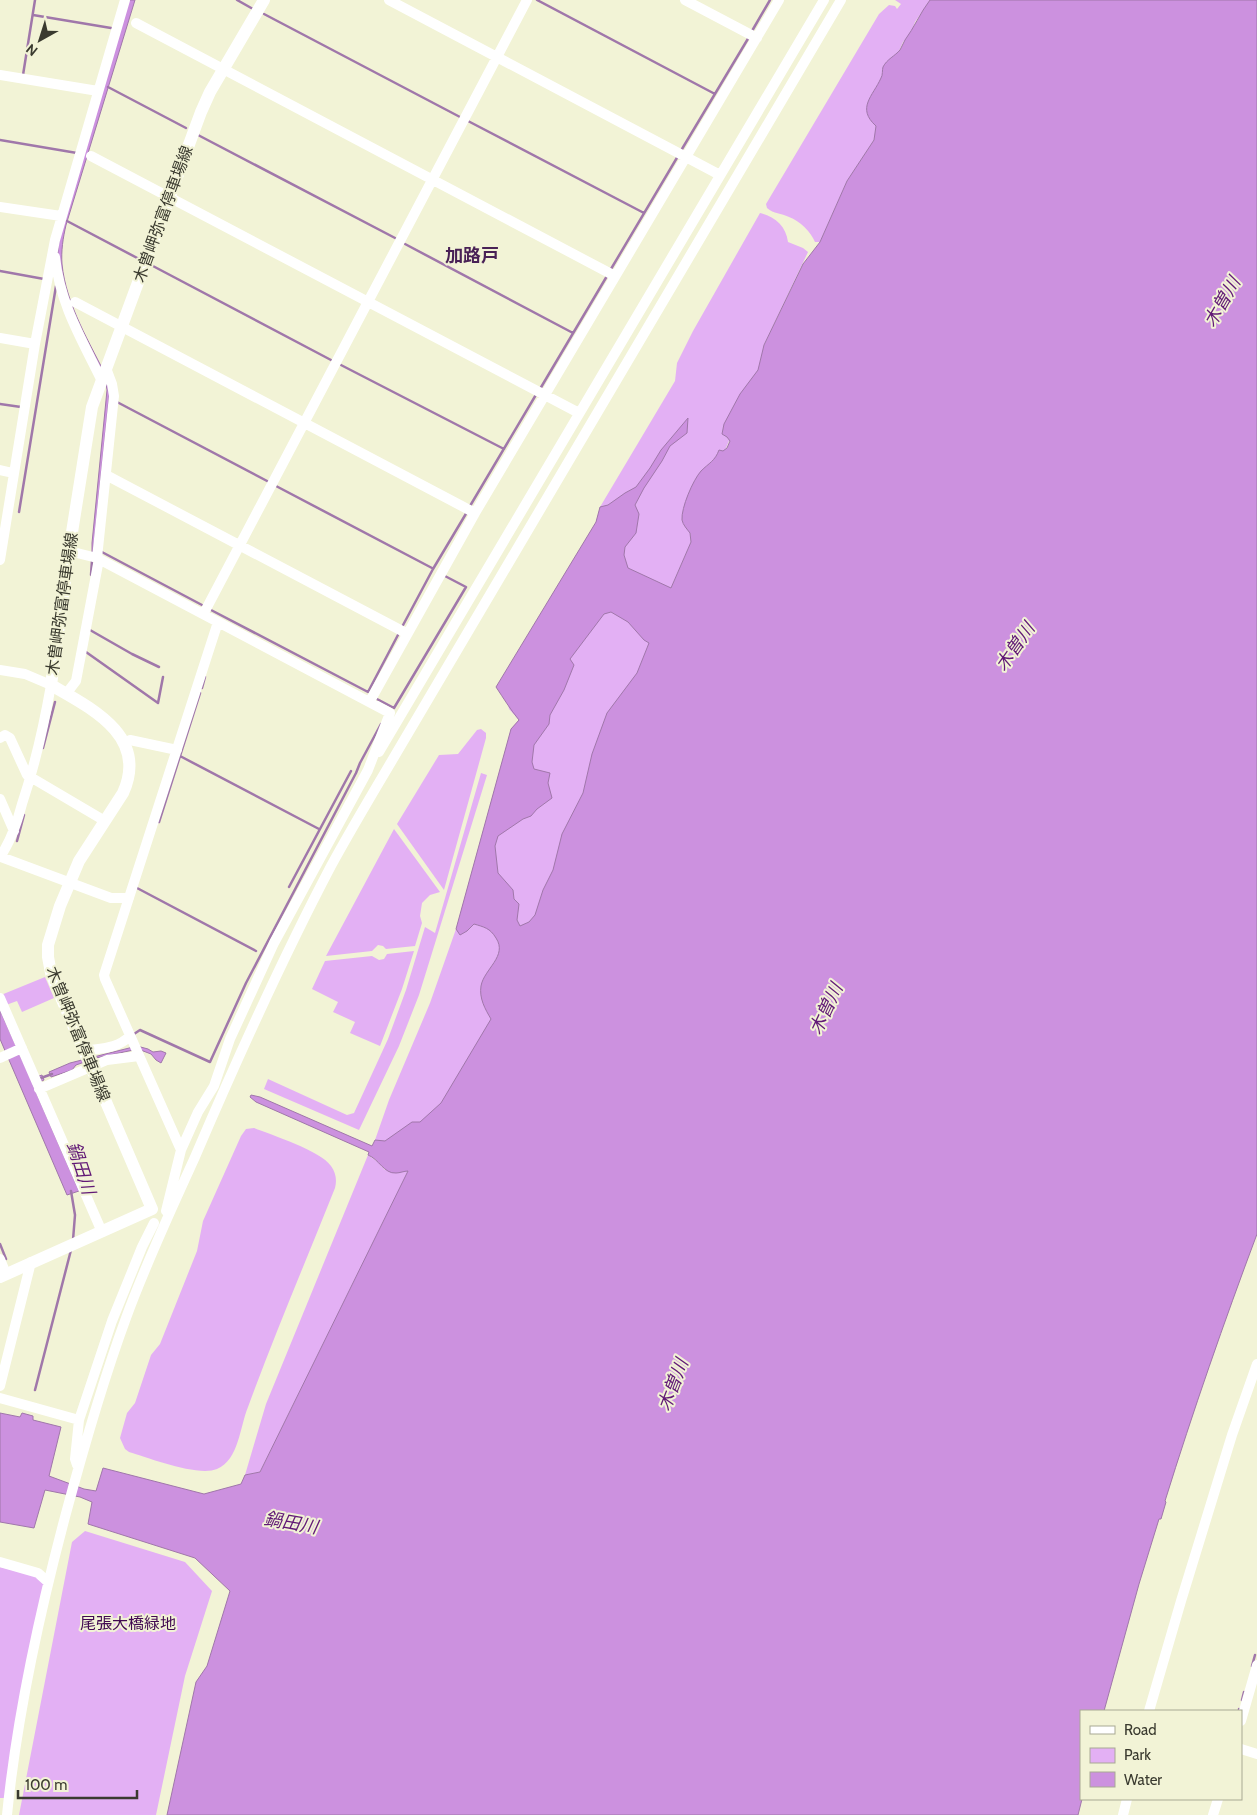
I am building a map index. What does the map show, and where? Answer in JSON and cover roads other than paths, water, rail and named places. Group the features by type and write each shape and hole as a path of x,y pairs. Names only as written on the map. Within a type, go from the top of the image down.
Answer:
{"main road":[{"name":"木曽岬弥富停車場線","path":"152,1209 48,964 48,945 69,881 79,861 127,783 130,761 125,743 108,722 94,710 50,684 90,418 104,373 201,112 264,0"},
{"path":"3,1276 152,1209"}],"street":[{"path":"0,560 35,344 55,240 125,0"},
{"path":"389,0 720,175"},
{"path":"204,613 527,0"},
{"path":"686,0 757,38"},
{"path":"370,701 406,633 475,513 779,0"},
{"path":"158,1236 180,1150 198,1112 214,1086 230,1039 274,943 368,770 824,0"},
{"path":"7,1815 21,1709 48,1582 78,1468 99,1398 126,1318 158,1236 175,1202 261,1007 331,866 438,680 841,0"},
{"path":"136,23 615,276"},
{"path":"0,75 98,91"},
{"path":"91,156 579,413"},
{"path":"0,207 61,216"},
{"path":"55,240 57,276 63,298 104,373 112,384 114,396 98,558 76,681 66,694"},
{"path":"75,302 475,513"},
{"path":"0,338 35,344"},
{"path":"0,470 14,473"},
{"path":"106,475 406,633"},
{"path":"69,551 98,558 390,712 368,770"},
{"path":"180,1150 104,974 218,622"},
{"path":"0,670 25,674 50,684 44,722 31,778 14,831 0,857 111,898 129,898"},
{"path":"0,738 5,735 10,738 27,775 105,821"},
{"path":"125,743 130,740 177,750"},
{"path":"0,799 14,831"},
{"path":"0,998 20,1049 39,1087 102,1232"},
{"path":"39,1087 116,1045 122,1043 134,1046"},
{"path":"88,1059 116,1058 134,1046"},
{"path":"3,1057 20,1049"},
{"path":"152,1209 158,1236"},
{"path":"78,1468 75,1459 79,1420 112,1321 142,1247 154,1223"},
{"path":"0,1259 3,1276"},
{"path":"0,1386 31,1262"},
{"path":"1149,1710 1180,1601 1232,1435 1257,1364"},
{"path":"0,1398 79,1420"},
{"path":"0,1562 38,1573 48,1582"},
{"path":"1242,1718 1257,1665"},
{"path":"1242,1749 1257,1754"},
{"path":"1123,1815 1127,1800"},
{"path":"1213,1815 1218,1800"}],"water":[{"path":"129,0 135,0 66,225 62,249 64,279 68,294 110,388 92,562 92,543 107,390 106,384 70,309 61,277 58,251 60,234"},
{"name":"木曽川","path":"930,0 1257,0 1257,1234 1209,1367 1165,1501 1161,1519 1159,1519 1104,1710 1080,1710 1080,1800 1082,1800 1078,1815 167,1815 196,1682 207,1666 230,1591 195,1558 88,1524 92,1502 80,1497 45,1490 34,1528 0,1522 0,1413 20,1417 22,1413 33,1416 33,1420 61,1427 49,1476 84,1489 96,1491 103,1468 204,1494 241,1484 245,1475 260,1472 408,1171 392,1173 368,1155 369,1152 256,1102 250,1097 251,1095 260,1097 372,1146 375,1140 385,1141 412,1122 420,1122 441,1103 491,1019 482,999 481,986 497,957 499,945 494,935 484,927 474,924 460,935 456,929 511,729 519,720 496,687 596,522 600,507 608,505 636,487 661,450 688,418 687,433 670,446 635,505 639,514 636,533 625,547 624,555 628,568 671,588 691,542 690,533 684,525 682,515 691,487 701,471 714,459 719,450 723,451 727,448 730,441 722,434 724,424 740,394 758,370 764,345 803,264 820,242 847,181 874,140 876,126 870,120 867,113 868,102 882,77 883,67 900,50","holes":["611,612 628,622 649,643 637,673 607,713 592,754 583,793 562,834 553,870 543,890 535,915 529,922 520,926 517,920 519,904 514,899 513,890 498,873 495,846 498,836 523,819 531,816 552,798 548,783 550,773 534,769 532,762 534,745 549,724 550,715 564,690 574,665 570,659 604,614"]},
{"path":"0,1010 31,1079 42,1075 44,1080 33,1085 79,1191 67,1195 0,1039"},
{"path":"137,1046 153,1052 161,1051 166,1053 161,1063 151,1054 138,1049 96,1058 76,1065 72,1070 51,1077 49,1072 70,1063"}],"waterway":[{"path":"23,75 35,0"},
{"path":"237,0 253,9"},
{"path":"537,0 715,94"},
{"path":"752,31 770,0"},
{"path":"264,14 460,117"},
{"path":"33,15 111,28"},
{"path":"682,149 749,37"},
{"path":"108,87 186,128"},
{"path":"468,121 644,213"},
{"path":"198,135 397,239"},
{"path":"0,140 77,153"},
{"path":"611,269 678,156"},
{"path":"67,221 141,260"},
{"path":"405,244 573,333"},
{"path":"151,265 331,360"},
{"path":"0,271 44,280"},
{"path":"540,389 607,276"},
{"path":"19,512 56,286"},
{"path":"339,364 504,449"},
{"path":"470,506 537,393"},
{"path":"117,402 269,482"},
{"path":"0,404 21,407"},
{"path":"276,486 432,568"},
{"path":"402,627 433,569 467,512"},
{"path":"100,551 202,605"},
{"path":"91,575 92,560"},
{"path":"377,699 394,708 466,587 443,575"},
{"path":"211,610 368,692 399,633"},
{"path":"90,630 159,667"},
{"path":"86,652 158,703 163,677"},
{"path":"202,688 205,677"},
{"path":"159,822 200,693"},
{"path":"43,748 55,702"},
{"path":"134,1034 140,1030 210,1062 246,983 381,724"},
{"path":"180,756 319,829"},
{"path":"289,887 351,771"},
{"path":"17,841 24,815"},
{"path":"137,888 256,951"},
{"path":"41,1078 52,1074"},
{"name":"鍋田川","path":"71,1191 75,1215 73,1240"},
{"path":"0,1244 6,1259"},
{"name":"鍋田川","path":"35,1390 71,1250"},
{"path":"1252,1666 1255,1655"},
{"path":"1242,1700 1244,1692"}],"district":[{"name":"加路戸","path":"472,256"}],"park label":[{"name":"尾張大橋緑地","path":"128,1623"}]}
